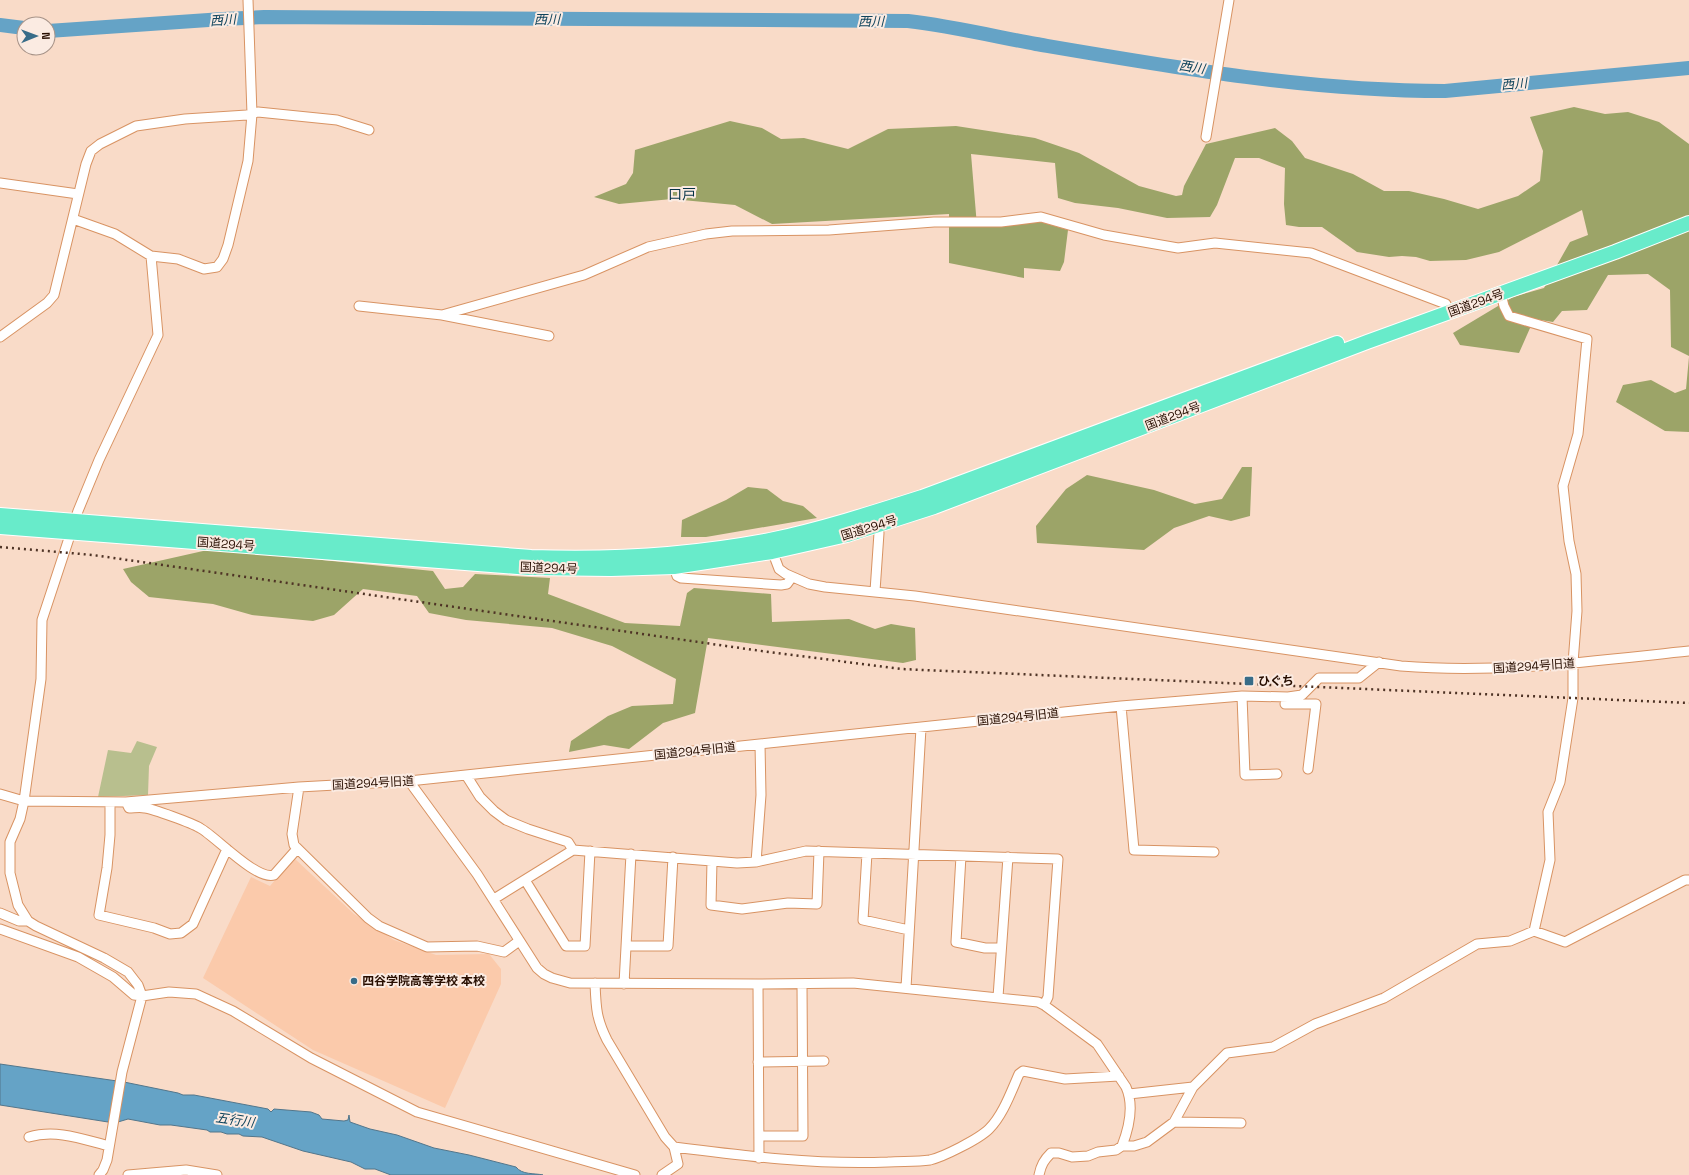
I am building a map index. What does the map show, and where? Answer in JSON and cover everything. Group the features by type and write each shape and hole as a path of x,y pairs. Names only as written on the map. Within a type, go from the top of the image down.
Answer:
{"highway":[{"name":"国道294号","path":"0,515 74,526 530,568 604,569 674,567 771,546 922,497 1251,374 1689,217"},
{"name":"国道294号","path":"0,527 74,526 555,558 611,558 672,554 771,546 847,535 934,507 1367,342 1689,224"}],"street":[{"path":"73,219 115,234 151,256 178,259 204,269 217,267 228,245 248,161 252,114 248,0"},
{"path":"1206,137 1229,0"},
{"path":"0,337 46,303 54,295 78,194 91,151 100,144 136,126 185,119 247,115 258,112 337,120 369,130"},
{"path":"0,183 78,194"},
{"path":"442,315 584,275 648,247 706,234 732,231 829,230 934,222 1001,222 1041,217 1104,235 1178,248 1215,243 1311,253 1446,304"},
{"path":"28,921 18,905 10,867 10,842 20,819 24,800 41,679 42,620 74,526 99,460 158,335 151,256"},
{"path":"1501,294 1504,306 1509,316 1586,339 1578,434 1563,486 1569,541 1576,574 1577,611 1573,663 1573,698 1560,782 1548,812 1550,860 1534,931"},
{"path":"359,306 442,315 549,336"},
{"path":"875,591 879,533 877,526"},
{"name":"国道294号旧道","path":"771,546 779,569 792,577 809,584 825,587 875,591 1420,667 1472,669 1514,668 1689,652"},
{"path":"674,567 677,576 681,578 781,586 787,584 792,577"},
{"name":"国道294号旧道","path":"0,794 24,800 126,802 300,787 409,781 1121,706 1242,696 1288,697 1302,695 1320,678 1359,678 1379,662"},
{"path":"1305,692 1305,704"},
{"path":"1242,696 1245,776 1277,774"},
{"path":"1285,704 1316,704 1308,769"},
{"path":"1121,706 1134,850 1214,852"},
{"path":"906,988 921,728"},
{"path":"756,862 761,795 760,744"},
{"path":"466,775 480,797 494,811 506,820 568,842 573,850"},
{"path":"409,781 494,898 529,958 544,974 562,982 595,984 853,983 1028,1000 1044,1005 1097,1044 1119,1076 1129,1094 1130,1107 1125,1138 1122,1146"},
{"path":"300,787 292,834 297,848 368,918 379,926 427,947 477,946 504,952 519,941"},
{"path":"110,802 110,835 107,868 99,914 154,928 170,934 181,933 192,924 227,849"},
{"path":"126,802 130,808 146,808 199,827 254,868 272,876 297,848"},
{"path":"494,898 573,850 712,861 756,862 806,851 1058,859 1048,997 1044,1005"},
{"path":"525,880 566,946 585,946 590,851"},
{"path":"712,861 711,905 742,909 788,903 817,904 819,851"},
{"path":"867,853 863,920 909,930"},
{"path":"624,984 631,854"},
{"path":"961,856 956,942 985,948 1001,948"},
{"path":"626,946 668,946 673,857"},
{"path":"998,997 1008,858"},
{"path":"1038,1175 1044,1159 1051,1153 1059,1153 1072,1157 1088,1156 1098,1152 1116,1150 1122,1146 1134,1146 1147,1142 1174,1122 1194,1087 1227,1053 1273,1047 1314,1024 1384,998 1477,944 1510,941 1534,931 1565,942 1685,880 1689,880"},
{"path":"0,913 19,921 28,921 104,958 128,972 138,985 142,996 122,1072 103,1173"},
{"path":"0,929 78,957 113,976 134,994 142,996 169,992 196,994 233,1011 311,1058 417,1112 635,1175"},
{"path":"595,984 596,1012 599,1024 665,1137 674,1147 678,1164 662,1175"},
{"path":"758,984 759,1158"},
{"path":"759,1136 803,1136 802,984"},
{"path":"758,1062 824,1061"},
{"path":"674,1147 759,1158 850,1163 929,1160 945,1155 983,1134 989,1129 999,1116 1019,1074 1023,1071 1065,1079 1119,1076"},
{"path":"1129,1094 1194,1087"},
{"path":"1174,1122 1241,1123"},
{"path":"28,1137 41,1133 63,1134 109,1146"},
{"path":"128,1175 186,1170 217,1175"}],"shaded area":[{"name":"四谷学院高等学校 本校","path":"294,858 354,914 394,940 436,955 489,954 501,969 501,984 445,1108 313,1050 203,978 251,877 270,886"}],"green space":[{"path":"1574,107 1605,114 1628,112 1659,122 1689,144 1689,356 1671,347 1670,290 1648,274 1608,275 1587,310 1562,311 1553,322 1534,319 1519,353 1460,345 1453,333 1513,297 1544,288 1570,242 1588,235 1582,210 1499,252 1466,260 1430,261 1416,257 1389,257 1357,252 1322,227 1299,227 1286,225 1284,204 1285,168 1259,158 1235,158 1217,205 1210,217 1167,218 1118,208 1075,203 1058,198 1055,163 971,154 977,226 1041,222 1068,230 1064,262 1060,271 1024,268 1024,278 949,263 949,214 772,224 735,205 672,199 619,204 594,197 626,184 633,173 635,150 730,121 762,128 781,139 804,138 848,149 888,129 956,126 1035,138 1079,153 1139,186 1176,196 1182,195 1184,186 1206,144 1275,128 1292,141 1305,158 1353,174 1384,191 1409,191 1478,209 1518,196 1540,181 1543,151 1530,117"},
{"path":"1689,357 1689,432 1665,431 1616,402 1623,385 1651,380 1675,393 1686,389"},
{"path":"1242,467 1252,467 1250,516 1231,521 1209,516 1174,528 1144,550 1037,543 1036,526 1066,489 1087,475 1154,490 1195,504 1222,499"},
{"path":"748,487 767,489 783,501 803,506 817,518 706,537 681,537 682,520 726,500"},
{"path":"212,549 433,571 445,589 463,587 475,574 550,578 548,594 625,623 680,626 687,593 694,588 771,594 772,622 849,619 875,629 891,624 915,628 916,660 903,663 708,638 695,713 663,723 629,749 604,745 569,752 571,741 608,716 632,706 673,704 676,679 612,646 552,628 466,620 429,613 417,596 363,589 334,615 313,621 252,615 213,604 149,597 131,582 123,569"},
{"path":"137,741 157,747 149,766 148,795 98,797 108,750 131,753"}],"water":[{"name":"五行川","path":"0,1064 124,1082 183,1095 194,1095 268,1109 271,1112 274,1109 311,1112 319,1115 322,1119 344,1121 348,1120 349,1115 350,1122 370,1129 397,1135 434,1148 516,1167 525,1173 543,1175 391,1175 375,1169 365,1169 351,1162 303,1151 262,1137 210,1132 207,1130 160,1125 128,1119 118,1122 108,1122 0,1105"}],"waterway":[{"name":"西川","path":"56,30 264,17 908,21 1189,69 1342,87 1445,91 1689,68"},
{"name":"西川","path":"0,25 16,27"}],"railway":[{"path":"0,547 93,555 754,650 901,669 1689,703"}],"place":[{"name":"ひぐち","path":"1249,681"},
{"name":"四谷学院高等学校 本校","path":"354,981"}],"district":[{"name":"口戸","path":"682,194"}]}
